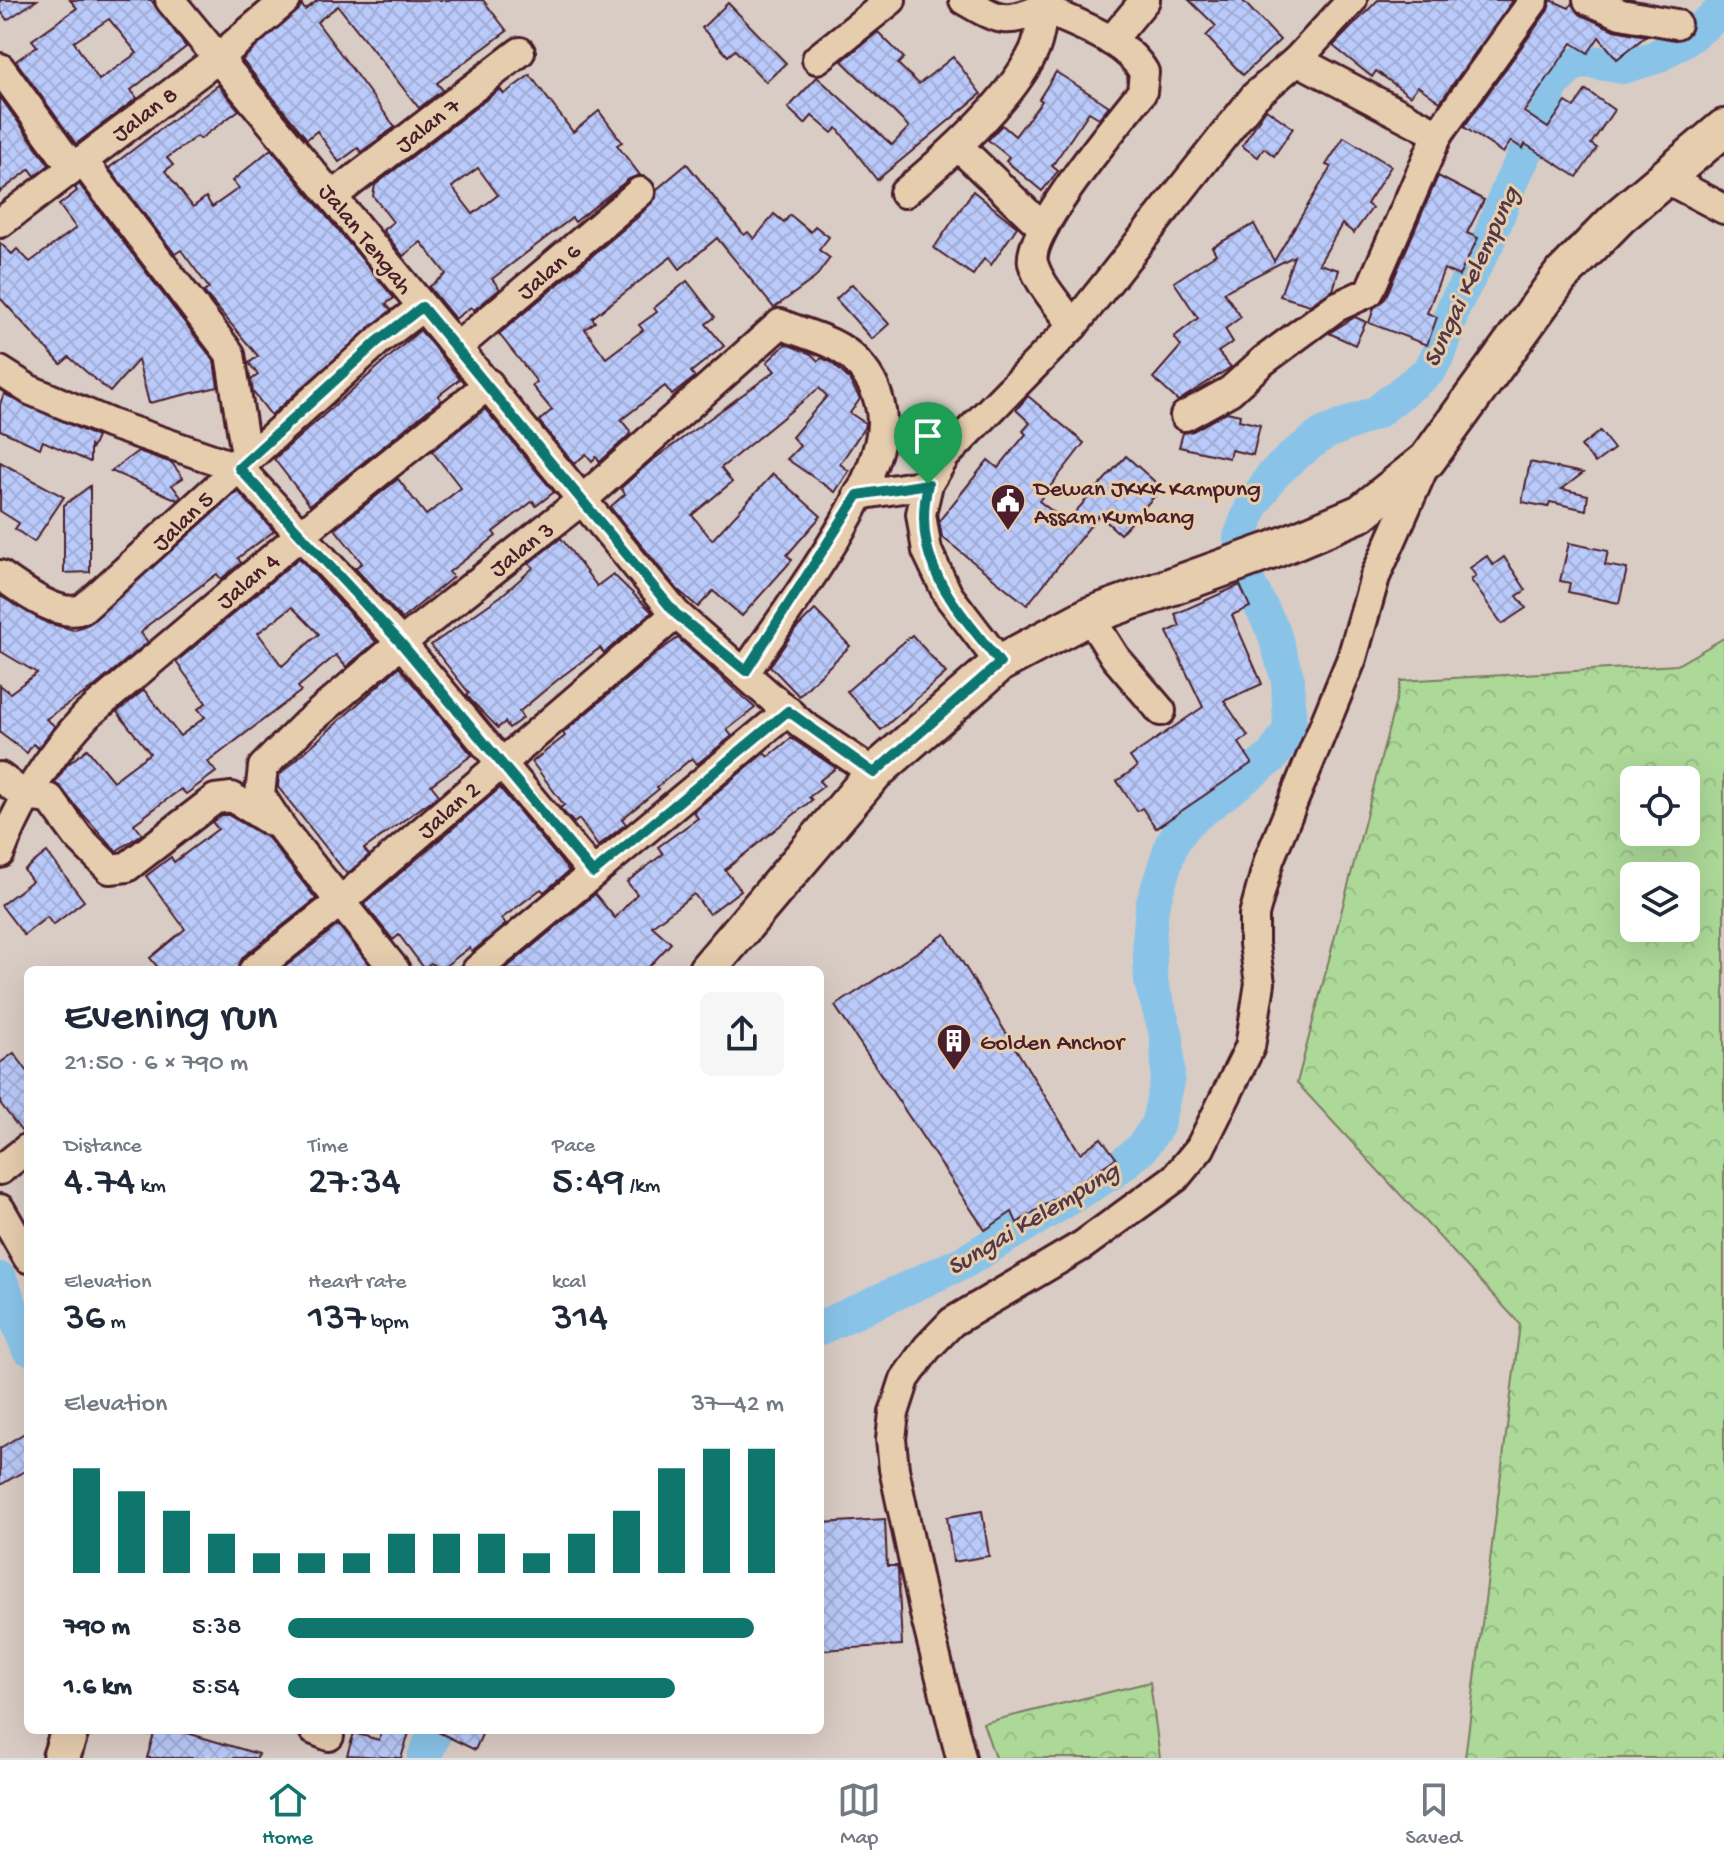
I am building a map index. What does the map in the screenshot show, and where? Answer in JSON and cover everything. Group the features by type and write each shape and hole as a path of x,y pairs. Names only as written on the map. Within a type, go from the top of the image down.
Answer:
{"main road":[{"path":"710,966 874,773 1000,663 1089,616 1273,550 1361,513 1427,460 1560,277 1663,177 1724,128"},
{"path":"61,1758 69,1734"}],"street":[{"name":"Jalan Tengah","path":"170,0 334,195 422,307 489,384 676,614 746,671 788,711 874,773"},
{"name":"Jalan 8","path":"0,223 217,59 286,0"},
{"path":"817,59 891,0"},
{"path":"964,0 1003,20 1017,20 1046,4"},
{"path":"1111,41 1145,0"},
{"path":"1000,663 953,601 927,551 921,514 928,484 945,456 1073,326 1255,96 1297,60 1352,0"},
{"path":"1185,416 1230,391 1263,361 1336,307 1369,292 1438,134 1534,0"},
{"path":"1588,0 1621,14 1676,24"},
{"path":"1046,4 1111,41 1140,65 1146,80 1142,92 1059,201 1043,228 1032,260 1073,326"},
{"path":"904,193 959,147 1025,67 1034,51 1046,4"},
{"name":"Jalan 7","path":"334,195 520,52"},
{"path":"1297,60 1438,134"},
{"path":"0,68 214,329 230,354 243,464 300,535 401,643 593,873"},
{"path":"959,147 1043,228"},
{"path":"1663,177 1724,209"},
{"name":"Jalan 6","path":"456,348 640,192"},
{"name":"Jalan 5","path":"0,575 61,609 77,611 142,559 378,341 422,307"},
{"name":"Jalan 3","path":"283,830 260,795 263,767 306,724 401,643 582,500 780,324 839,347 867,374 880,398 879,441 858,495 746,671"},
{"path":"0,371 30,390 111,424 243,464"},
{"name":"Jalan 4","path":"0,853 25,796 56,751 86,716 300,535 489,384"},
{"path":"961,1758 925,1614 894,1469 891,1439 894,1413 905,1379 927,1348 952,1322 1083,1245 1175,1178 1200,1148 1236,1081 1253,1033 1260,983 1254,915 1269,860 1352,658 1375,577 1427,460"},
{"path":"858,495 928,484"},
{"name":"Jalan 2","path":"259,966 341,901 676,614"},
{"path":"1089,616 1115,657 1161,711"},
{"path":"482,966 788,711"},
{"path":"0,777 25,796 50,799 78,837 110,869 127,867 215,799 232,797 283,830 392,966"},
{"path":"0,1170 24,1151"},
{"path":"0,1209 24,1251"}],"green space":[{"path":"1724,638 1724,1758 1465,1758 1520,1324 1297,1083 1401,681 1677,665"},
{"path":"1150,1682 1160,1758 995,1758 983,1723"}],"building":[{"path":"0,0 37,0 7,20 0,10"},
{"path":"70,0 151,0 186,47 131,90 137,98 76,144 16,61 37,46 32,40 77,8","holes":["109,19 137,53 99,80 74,42"]},
{"path":"318,0 483,0 507,31 437,83 443,90 419,108 338,6 317,22 395,127 361,152 358,148 339,162 317,131 307,139 242,60 302,5 305,10"},
{"path":"1189,0 1242,0 1280,40 1243,75 1206,36 1216,26"},
{"path":"1378,0 1513,0 1440,102 1418,86 1410,96 1376,71 1372,77 1333,46"},
{"path":"1551,0 1569,8 1572,3 1581,15 1614,30 1646,36 1617,59 1599,37 1588,53 1572,43 1524,112 1548,128 1566,102 1574,107 1586,90 1614,110 1591,144 1597,148 1577,177 1525,144 1523,149 1511,141 1503,153 1464,127 1548,10"},
{"path":"728,3 786,63 766,82 735,50 728,56 702,28"},
{"path":"878,32 904,58 898,64 919,84 953,57 981,94 877,180 837,128 832,133 812,116 805,124 788,108 817,77 892,145 909,127 842,61"},
{"path":"1056,72 1109,106 1099,118 1089,112 1052,166 1058,171 1042,191 1006,161 1009,157 988,140 1002,125 1015,136 1042,101 1039,99"},
{"path":"530,75 573,132 599,111 622,142 617,145 640,175 629,179 575,222 572,218 492,279 500,289 474,310 471,307 455,319 429,287 446,274 421,242 403,256 383,230 393,222 373,196 375,185 500,89 504,94","holes":["478,168 498,195 473,214 452,187"]},
{"path":"218,85 239,110 200,139 197,136 167,158 173,165 165,171 193,207 206,197 212,207 239,188 232,181 271,149 394,298 386,304 391,310 271,415 253,392 251,380 258,375 249,363 258,356 204,292 209,288 181,250 175,254 109,168"},
{"path":"0,97 49,165 35,176 30,169 0,192"},
{"path":"1266,109 1293,128 1274,156 1264,148 1258,157 1242,146"},
{"path":"1344,137 1391,166 1367,204 1372,208 1354,233 1342,224 1319,264 1339,270 1333,290 1310,305 1280,296 1294,256 1224,292 1241,317 1225,329 1233,342 1218,352 1231,367 1178,401 1153,378 1181,346 1174,337 1198,318 1174,282 1216,254 1212,247 1254,224 1274,261 1331,167 1326,165"},
{"path":"687,164 744,235 748,232 754,239 774,214 784,222 790,215 811,232 815,226 829,237 819,250 830,258 815,278 774,308 717,238 680,269 671,257 592,318 595,322 585,329 606,358 643,330 639,325 657,312 654,308 687,281 715,317 706,324 724,346 691,372 695,377 672,395 665,386 621,420 630,431 629,435 600,462 596,457 592,461 586,454 574,464 539,421 552,410 532,386 537,382 499,334 638,217 656,198 657,189"},
{"path":"1438,176 1484,200 1467,233 1478,238 1459,276 1444,269 1427,313 1437,317 1427,345 1369,323 1374,308 1385,299"},
{"path":"79,184 214,361 218,387 149,403 138,360 110,392 69,357 61,364 0,298 0,243 12,254 17,249 30,262 76,228 59,205 77,191 75,188"},
{"path":"973,191 1017,227 991,265 984,259 973,275 934,248"},
{"path":"852,284 889,324 872,339 836,299"},
{"path":"1355,317 1366,322 1355,345 1329,333"},
{"path":"420,330 460,379 438,396 441,400 310,505 274,459"},
{"path":"786,344 811,354 818,361 822,358 831,362 849,379 860,399 850,413 865,423 864,428 840,464 849,471 835,492 787,459 800,446 792,437 827,396 819,388 721,468 732,482 692,515 712,540 773,474 821,516 787,555 792,560 742,616 713,591 698,607 677,589 610,507 625,494 621,488 650,462 775,371 767,362"},
{"path":"4,394 97,437 92,448 90,446 90,462 43,441 40,448 0,430 0,404"},
{"path":"1028,396 1084,443 1039,501 1066,522 1126,456 1162,488 1120,534 1099,515 1027,605 942,537 939,521 988,460 998,468 1026,434 1023,431 1030,423 1016,410"},
{"path":"485,409 554,492 536,506 533,501 493,532 496,536 449,572 453,577 402,619 355,568 362,563 335,529 398,479 426,515 461,488 432,451"},
{"path":"1227,412 1240,415 1239,420 1260,425 1253,455 1231,450 1229,458 1179,447 1183,433 1193,431"},
{"path":"1600,431 1614,449 1595,463 1581,446"},
{"path":"138,451 172,463 183,478 172,485 181,497 178,500 111,471"},
{"path":"0,462 64,497 34,542 15,529 19,523 0,511"},
{"path":"1530,462 1583,473 1562,489 1588,495 1586,510 1550,502 1548,507 1522,502"},
{"path":"90,486 90,572 64,573 64,505"},
{"path":"238,491 274,531 238,558 241,563 221,579 217,574 148,625 141,633 148,642 95,686 46,719 55,726 38,748 33,744 27,753 0,733 0,685 10,693 37,673 0,651 0,596 47,623 74,630 89,624"},
{"path":"561,538 597,586 613,574 652,612 604,653 600,648 561,677 519,712 523,718 509,728 505,722 498,728 466,695 469,693 431,645 501,596 533,568 529,563"},
{"path":"1569,543 1608,551 1605,565 1627,569 1619,603 1568,592 1570,583 1560,581"},
{"path":"1487,556 1493,565 1504,557 1526,590 1517,596 1526,608 1502,624 1471,580 1476,576 1470,568"},
{"path":"299,558 376,642 346,667 336,655 298,687 301,691 208,762 216,772 186,794 181,789 134,824 142,834 116,851 55,783 67,765 87,749 113,781 150,753 117,712 144,690 180,736 205,717 198,709 206,703 176,662","holes":["292,607 319,634 282,666 258,633"]},
{"path":"1240,585 1250,607 1232,615 1262,684 1224,701 1248,736 1239,743 1252,763 1156,828 1142,808 1137,811 1117,781 1137,767 1130,757 1203,707 1167,632 1180,626 1175,614"},
{"path":"815,610 850,646 799,696 770,666 795,630"},
{"path":"912,635 946,673 881,730 847,691"},
{"path":"678,638 755,708 727,730 732,736 697,764 692,758 622,819 626,824 598,846 579,819 574,823 560,808 564,805 532,762"},
{"path":"399,667 472,755 431,785 439,795 364,849 369,855 347,874 278,787 279,775"},
{"path":"791,738 836,768 819,781 824,786 809,797 812,800 725,870 741,890 709,914 694,894 652,926 671,943 650,966 509,966 595,894 615,918 637,894 627,882 663,854 658,847 698,818 693,812 764,753 768,757"},
{"path":"500,788 569,871 544,892 541,889 501,919 506,924 472,952 469,948 445,966 431,963 422,966 399,935 393,940 364,904"},
{"path":"222,815 228,815 268,838 316,899 243,957 239,966 157,966 150,958 185,929 146,876 171,857 174,862 218,829 212,822"},
{"path":"47,852 84,901 53,925 47,917 24,935 1,905 32,881 24,870"},
{"path":"338,925 370,966 286,966"},
{"name":"Golden Anchor","path":"945,934 1080,1153 1101,1138 1116,1158 1017,1223 1012,1212 985,1230 835,1006"},
{"path":"14,1053 24,1067 24,1132 0,1103 0,1063"},
{"path":"24,1433 24,1471 0,1485 0,1448"},
{"path":"982,1511 989,1556 953,1562 947,1517"},
{"path":"885,1519 887,1566 897,1566 898,1570 902,1645 824,1650 824,1523"},
{"path":"154,1734 190,1734 258,1754 257,1758 147,1758"},
{"path":"354,1734 379,1740 381,1734 409,1734 401,1758 347,1755"},
{"path":"442,1734 482,1734 475,1750"}],"waterway":[{"name":"Sungai Kelempung","path":"824,1326 964,1262 1113,1172 1141,1149 1157,1126 1168,1077 1167,1037 1151,982 1149,941 1152,906 1172,843 1187,822 1272,757 1290,729 1288,680 1273,630 1248,582 1240,537 1252,506 1271,477 1292,457 1323,434 1377,412 1430,370 1441,349 1454,306 1488,242 1510,184 1546,112 1550,88 1570,66 1587,61 1623,67 1656,57 1692,35 1724,9"},
{"path":"0,1279 24,1338"},
{"path":"424,1758 434,1734"}],"place":[{"name":"Dewan JKKK Kampung Assam Kumbang","path":"1008,532"},
{"name":"Golden Anchor","path":"954,1072"}],"route":[{"path":"422,307 489,384 676,614 746,671 858,495 928,484 921,514 922,532 935,572 957,608 1000,663 874,773 803,725 788,711 593,873 401,643 239,468 378,341 422,307"}]}
